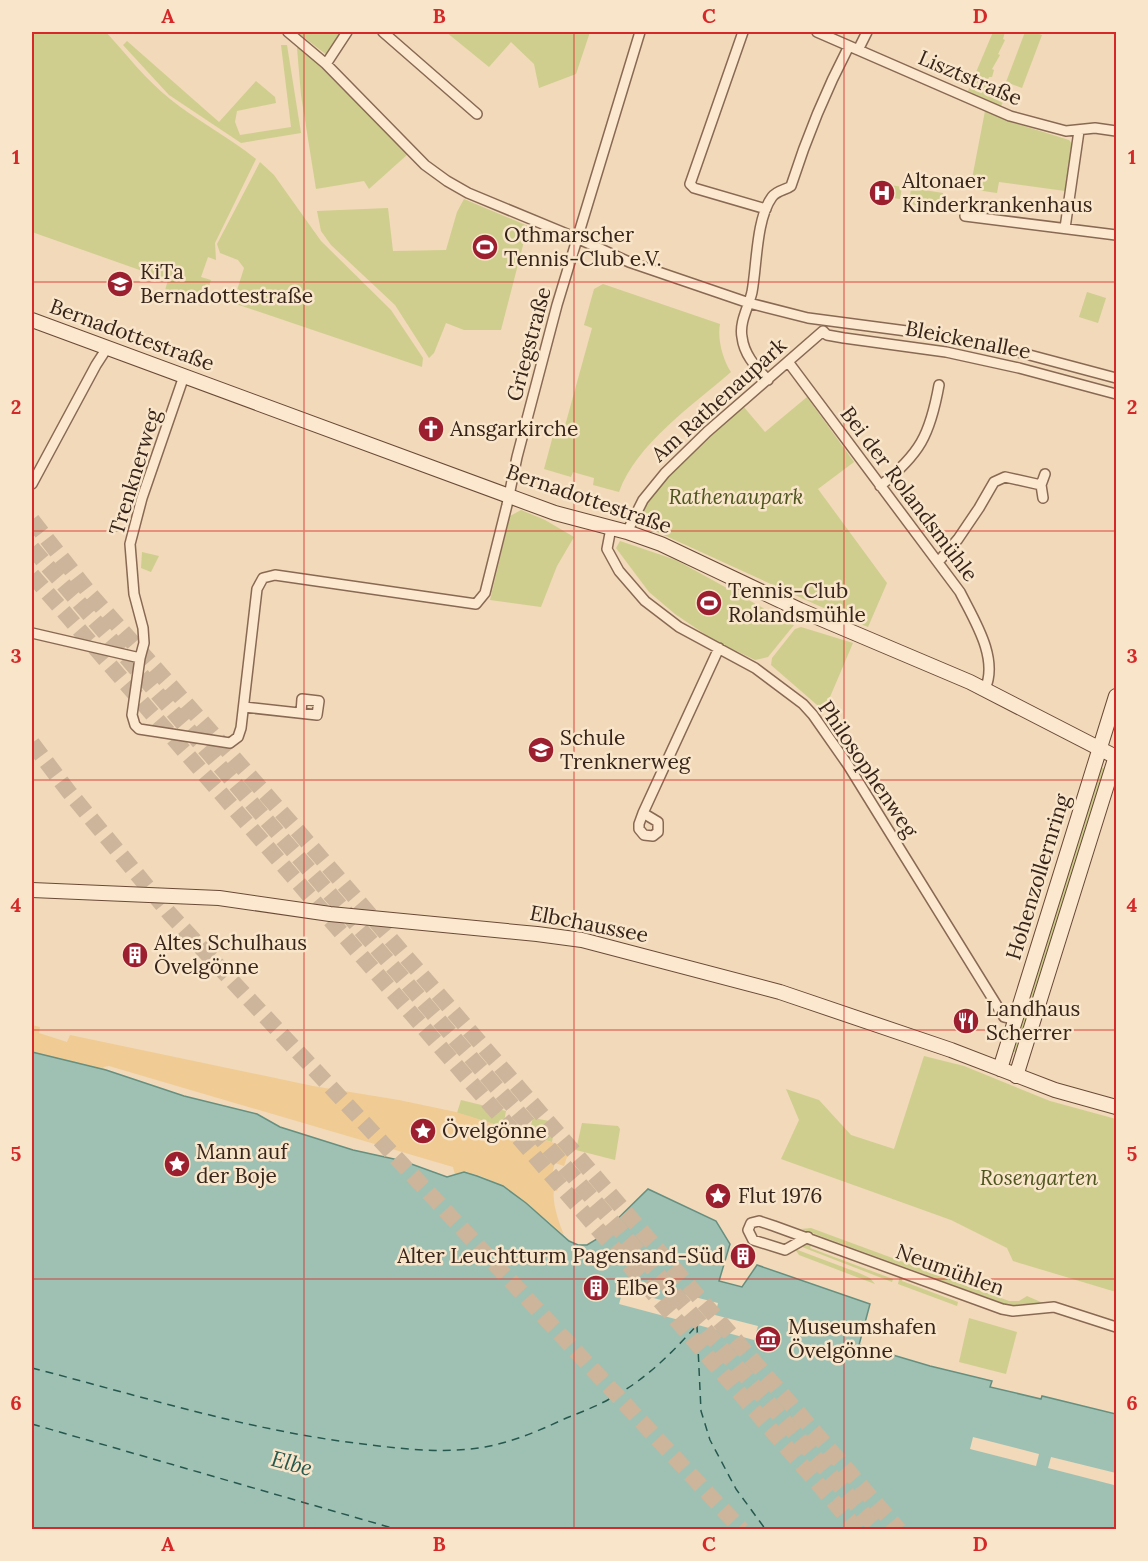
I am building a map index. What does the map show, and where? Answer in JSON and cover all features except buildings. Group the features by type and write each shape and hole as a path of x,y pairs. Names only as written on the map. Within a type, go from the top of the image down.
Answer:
{"main road":[{"name":"Bernadottestraße","path":"32,320 555,513 662,544 800,610 984,689 1116,757"},
{"name":"Hohenzollernring","path":"1000,1069 1116,696"},
{"name":"Hohenzollernring","path":"1016,1076 1116,757"},
{"name":"Elbchaussee","path":"32,890 219,898 330,914 582,940 764,987 925,1041 1061,1092 1116,1107"}],"street":[{"path":"326,64 347,32"},
{"path":"383,32 477,114"},
{"name":"Griegstraße","path":"510,495 517,457 557,305 579,239 640,32"},
{"path":"743,32 690,184 694,188 766,209"},
{"name":"Lisztstraße","path":"816,32 1010,116 1066,131 1095,128 1116,131"},
{"path":"768,380 746,353 741,331 749,303 758,243 766,209 777,192 791,186 824,95 867,32"},
{"name":"Bleickenallee","path":"291,33 326,64 425,165 447,181 468,193 654,272 749,303 808,318 937,335 1022,353 1116,378"},
{"path":"1065,228 1078,131"},
{"path":"965,216 1116,235"},
{"path":"823,319 823,331"},
{"name":"Bleickenallee","path":"823,331 827,335 844,338 901,344 956,354 1116,394"},
{"name":"Am Rathenaupark","path":"627,532 643,500 665,472 707,432 789,363 823,331"},
{"path":"32,484 107,348"},
{"name":"Bei der Rolandsmühle","path":"789,363 960,592 978,628 990,664 989,680 984,689"},
{"name":"Trenknerweg","path":"184,376 142,498 130,544 134,594 143,628 144,643 132,715 139,729 230,743 238,737 244,707 257,589 263,578 275,575 476,604 484,593 510,495"},
{"path":"880,486 911,458 922,443 931,423 939,385"},
{"path":"1042,498 1041,485 1045,474"},
{"path":"939,561 958,539 994,482 1005,477 1041,485"},
{"name":"Philosophenweg","path":"611,528 607,549 619,571 645,601 679,627 756,669 803,704 813,715 848,765 1004,1017 1016,1020"},
{"path":"32,633 140,658"},
{"path":"643,813 719,648"},
{"path":"244,707 301,713"},
{"name":"Neumühlen","path":"808,1237 781,1250 753,1239 748,1230 752,1223 759,1221 808,1237 1002,1309 1014,1311 1054,1307 1116,1327"}],"green space":[{"path":"32,32 106,32 161,92 256,159 215,243 216,260 208,257 201,277 211,280 202,306 164,294 168,280 32,232"},
{"path":"297,32 344,32 328,56"},
{"path":"446,32 590,32 576,74 539,88 534,64 511,42 489,67"},
{"path":"993,32 1005,32 1003,39 1005,40 992,69 994,70 992,77 989,77 986,84 989,85 987,89 998,93 1001,87 1009,90 1001,106 968,91"},
{"path":"1025,32 1042,35 1022,88 1006,82"},
{"path":"127,41 219,122 256,81 275,97 276,103 237,111 235,122 240,135 291,127 281,45 287,45 301,133 241,143 169,95 123,45"},
{"path":"301,47 327,70 408,154 369,189 364,181 316,189 301,95 297,48"},
{"path":"985,111 1011,122 1069,140 1072,144 1065,191 999,182 997,193 970,189"},
{"path":"260,162 274,175 321,241 391,310 423,358 422,367 233,303 244,268 238,260 220,253 217,244"},
{"path":"874,182 902,187 900,199 872,195"},
{"path":"911,188 943,193 940,209 909,204"},
{"name":"Othmarscher Tennis-Club e.V.","path":"464,199 528,226 501,330 464,330 446,323 434,353 429,358 395,305 331,245 321,231 317,211 388,208 393,251 446,250 457,212"},
{"path":"603,284 720,324 721,349 731,372 667,426 652,442 627,474 619,492 593,485 594,478 573,472 571,477 544,469 554,432 563,433 592,328 584,325 594,289"},
{"path":"1087,292 1106,298 1098,323 1079,317"},
{"name":"Rathenaupark","path":"807,397 854,462 818,489 887,583 868,627 637,523 646,501 665,476 743,406 765,432"},
{"path":"521,510 545,520 574,537 557,566 541,607 490,600 510,516"},
{"name":"Tennis-Club Rolandsmühle","path":"620,541 676,560 794,625 768,657 755,660 712,639 675,614 649,592 616,548"},
{"path":"142,552 159,556 151,572 141,568"},
{"path":"801,627 853,643 824,711 771,665 772,658 795,629"},
{"path":"1099,767 1106,769 1019,1053 1010,1051"},
{"name":"Rosengarten","path":"924,1056 964,1066 1050,1101 1116,1119 1116,1292 1013,1261 1007,1248 951,1220 781,1159 799,1120 786,1089 819,1100 851,1135 894,1149"},
{"path":"461,1100 506,1111 503,1127 457,1113"},
{"path":"533,1118 555,1122 552,1142 528,1135"},
{"path":"582,1123 618,1126 620,1129 615,1160 576,1150"},
{"path":"811,1228 1009,1301 1019,1301 1027,1296 1043,1303 1008,1305 801,1229"},
{"path":"805,1242 812,1243 810,1248 893,1279 892,1282 800,1245"},
{"path":"795,1249 859,1273 870,1278 875,1284 799,1255"},
{"path":"900,1275 903,1276 902,1281 958,1302 957,1306 898,1284"},
{"path":"969,1318 1017,1332 1006,1374 959,1362"}],"sand":[{"name":"Övelgönne","path":"32,1025 40,1027 39,1033 67,1042 70,1035 313,1086 456,1112 570,1148 564,1166 555,1163 549,1185 558,1188 557,1191 554,1190 554,1201 564,1235 512,1193 481,1176 467,1173 455,1175 453,1167 109,1066 103,1067 106,1070 32,1052"}],"water":[{"name":"Elbe","path":"32,1052 106,1070 184,1096 257,1114 280,1127 353,1150 403,1161 447,1177 464,1172 477,1176 503,1186 569,1241 578,1245 587,1245 597,1239 648,1189 716,1221 730,1244 719,1281 742,1287 757,1265 870,1304 859,1345 992,1381 990,1387 1041,1399 1042,1396 1116,1414 1116,1529 32,1530"}],"pier":[{"path":"623,1290 680,1305 683,1294 718,1303 715,1315 758,1326 754,1340 619,1304"},
{"path":"973,1437 1039,1454 1036,1466 970,1449"},
{"path":"1051,1457 1116,1473 1114,1485 1048,1468"}],"ferry route":[{"path":"32,1368 196,1412 279,1431 393,1448 470,1449 495,1445 543,1429 605,1401 646,1375 668,1356 697,1325"},
{"path":"697,1326 701,1411 710,1440 736,1489 766,1530"},
{"path":"32,1424 399,1530"}],"tunnel":[{"path":"32,520 91,595 291,823 899,1530"},
{"path":"32,548 878,1530"},
{"path":"32,575 858,1530"},
{"path":"32,743 69,792 169,913 742,1530"}],"place":[{"name":"Altonaer Kinderkrankenhaus","path":"882,193"},
{"name":"Othmarscher Tennis-Club e.V.","path":"485,247"},
{"name":"KiTa Bernadottestraße","path":"120,284"},
{"name":"Ansgarkirche","path":"431,429"},
{"name":"Tennis-Club Rolandsmühle","path":"709,603"},
{"name":"Schule Trenknerweg","path":"541,750"},
{"name":"Altes Schulhaus Övelgönne","path":"135,955"},
{"name":"Landhaus Scherrer","path":"966,1021"},
{"name":"Övelgönne","path":"423,1131"},
{"name":"Mann auf der Boje","path":"177,1164"},
{"name":"Flut 1976","path":"718,1196"},
{"name":"Alter Leuchtturm Pagensand-Süd","path":"743,1256"},
{"name":"Elbe 3","path":"596,1288"},
{"name":"Museumshafen Övelgönne","path":"768,1339"}]}
